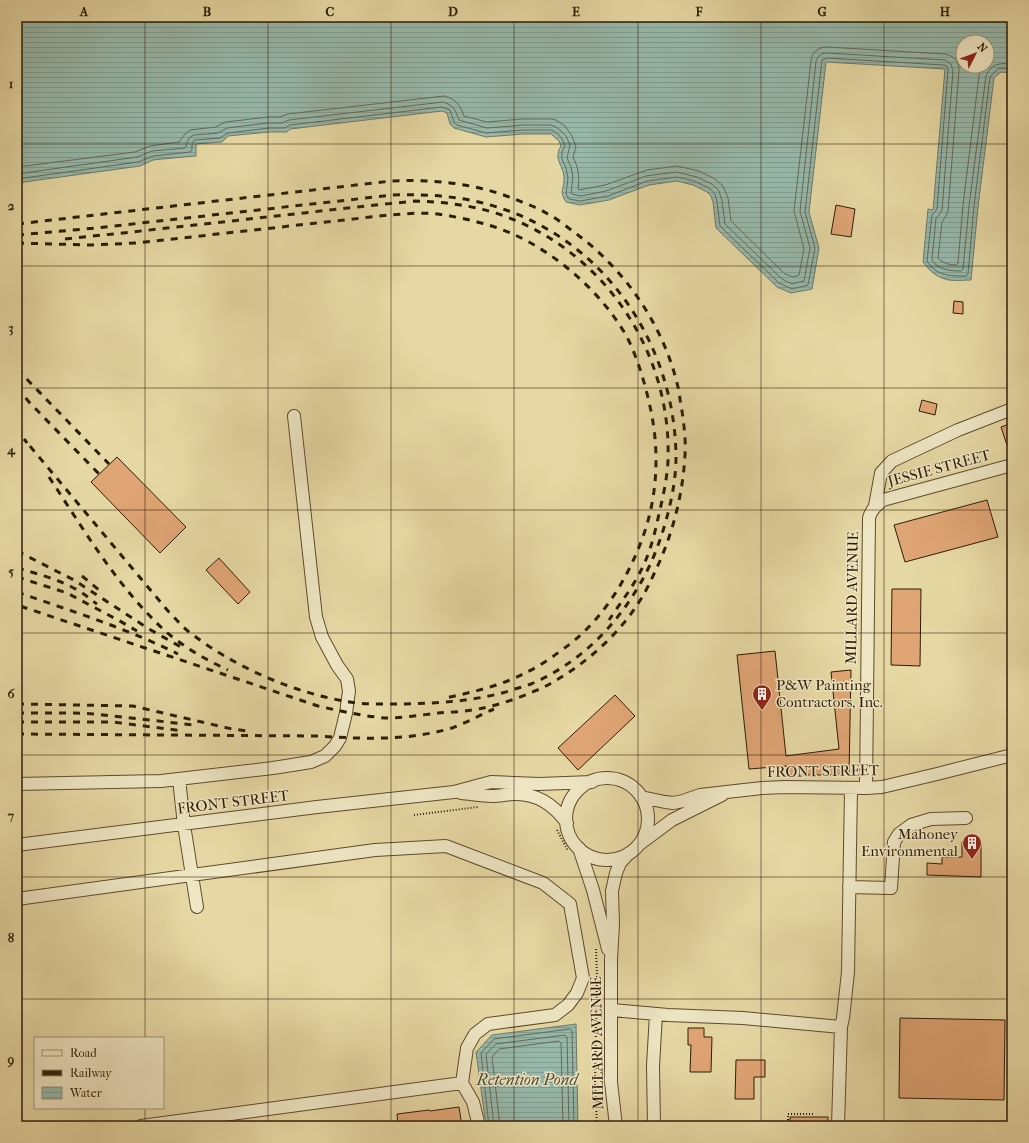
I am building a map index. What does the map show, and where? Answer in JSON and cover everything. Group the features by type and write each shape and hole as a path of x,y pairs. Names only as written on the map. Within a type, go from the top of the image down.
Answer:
{"street":[{"name":"MILLARD AVENUE","path":"866,788 869,518 875,506 881,474 892,461 958,430 1012,409"},
{"path":"17,784 179,779 274,768 310,762 325,756 335,746 340,738 349,691 347,679 334,660 322,637 316,617 294,416"},
{"name":"JESSIE STREET","path":"875,506 882,500 1012,465"},
{"name":"FRONT STREET","path":"641,797 673,803 700,795 756,788 882,787 1012,755"},
{"path":"179,779 184,825 197,907"},
{"path":"605,779 618,780 629,786 641,797 646,809 648,823 644,836 639,845 629,853 617,859 603,860 574,852 570,837 561,825 571,800 580,789 592,782 605,779"},
{"name":"FRONT STREET","path":"17,845 454,792 491,782 539,784 592,782"},
{"path":"838,1126 841,1027 848,972 851,788"},
{"name":"FRONT STREET","path":"454,792 492,796 515,794 529,795 549,804 557,811 561,825"},
{"name":"FRONT STREET","path":"639,845 672,820 728,792"},
{"path":"849,887 891,888 894,842 899,834 910,825 931,818 966,818"},
{"path":"17,899 136,884 375,850 446,846 543,883 570,904 583,978 577,993 568,1005 555,1016 488,1024 475,1034 467,1048 462,1083 474,1102 479,1126"},
{"name":"MILLARD AVENUE","path":"574,852 593,890 611,960"},
{"name":"MILLARD AVENUE","path":"616,1126 611,1082 611,960 614,924 612,901 613,884 618,867 629,853"},
{"path":"612,1010 656,1014 743,1018 841,1027"},
{"path":"654,1126 653,1066 656,1014"},
{"path":"141,1126 462,1083"}],"path":[{"path":"414,815 481,807"},
{"path":"561,825 574,852"},
{"path":"596,947 597,977 595,1082 597,1126"},
{"path":"788,1126 788,1114 815,1114"}],"water":[{"path":"17,17 1012,17 1012,73 1001,72 994,78 978,207 971,280 952,280 941,278 931,271 923,262 928,209 933,210 945,69 826,62 809,212 819,248 812,289 791,293 777,287 716,228 713,202 711,196 707,192 693,185 677,181 649,185 609,200 580,205 566,202 562,195 564,177 558,158 561,146 559,141 551,134 523,134 486,137 454,128 450,124 447,113 442,111 290,129 287,132 269,132 228,136 222,142 196,144 196,156 153,160 140,166 17,183"},
{"name":"Retention Pond","path":"576,1024 578,1126 486,1126 476,1052 492,1035"}],"building":[{"path":"836,205 855,209 851,237 831,234"},
{"path":"954,301 963,302 963,314 953,313"},
{"path":"922,400 937,404 935,415 919,411"},
{"path":"1012,423 1012,454 1010,454 1001,427"},
{"path":"117,457 186,527 160,553 91,482"},
{"path":"987,500 998,537 905,562 894,525"},
{"path":"219,558 250,592 238,604 206,570"},
{"path":"892,589 921,589 920,666 891,665"},
{"name":"P&W Painting Contractors, Inc.","path":"775,651 786,756 839,749 831,672 851,670 849,775 788,775 787,766 749,769 737,655"},
{"path":"615,695 635,716 578,770 558,748"},
{"name":"Mahoney Environmental","path":"962,842 981,843 981,877 927,875 927,863 942,864 942,857 962,857"},
{"path":"900,1018 1005,1020 1004,1100 899,1098"},
{"path":"688,1028 704,1028 704,1037 712,1037 711,1072 690,1072 691,1045 688,1045"},
{"path":"736,1060 765,1060 765,1077 754,1077 754,1099 735,1099"},
{"path":"459,1107 462,1126 398,1126 397,1114"},
{"path":"790,1117 828,1117 828,1126 790,1126"}],"railway":[{"path":"17,224 391,181 442,182 492,191 536,208 559,221 596,250 627,284 641,302 653,322 672,365 678,387 685,438 684,469 680,496 669,537 650,583 630,615 598,650 573,670 544,687 528,694 487,707 464,711 385,718 335,710 318,706 17,605"},
{"path":"17,235 96,228 393,195 445,196 471,200 497,207 536,223 571,245 601,272 627,303 648,338 663,375 672,415 676,457 674,484 668,512 660,540 650,565 640,584 616,619 586,650 551,674 528,685 509,691 471,699 445,702 374,704 351,702 324,697 284,684 244,667 208,646 189,632 168,611 24,439"},
{"path":"65,239 415,201 462,205 496,213 543,234 575,256 603,283 626,313 645,347 659,383 666,421 668,461 667,474 652,541 646,560 639,573 609,620"},
{"path":"17,243 91,245 137,243 389,215 432,213 477,222 515,235 532,243 564,265 594,292 607,307 628,339 642,375 651,411 654,428 656,461 654,494 651,510 641,542 621,585 603,611 593,623 570,644 542,664 516,678 486,688 446,698"},
{"path":"17,369 109,464"},
{"path":"17,387 29,402 99,474"},
{"path":"17,428 27,443"},
{"path":"49,477 102,557 147,613 178,642 228,670"},
{"path":"17,551 74,580 149,629 181,647"},
{"path":"17,568 72,587 97,604"},
{"path":"82,576 99,590"},
{"path":"17,577 67,593 137,631"},
{"path":"17,592 118,628 178,654"},
{"path":"17,704 133,706 232,729 248,731"},
{"path":"17,734 318,736 385,738 419,735 452,728 494,709"},
{"path":"17,713 95,714 194,725"},
{"path":"17,722 113,722 184,731"}],"place":[{"name":"P&W Painting Contractors, Inc.","path":"762,711"},
{"name":"Mahoney Environmental","path":"972,860"}]}
